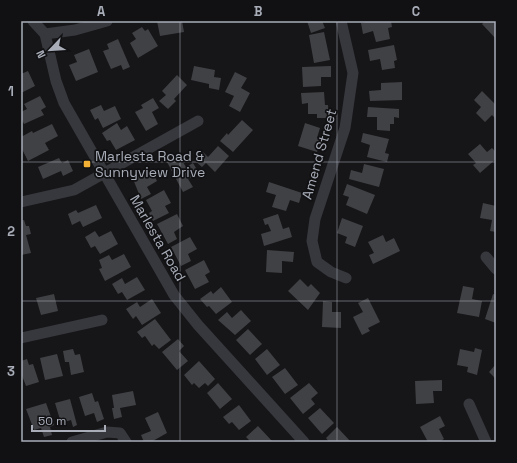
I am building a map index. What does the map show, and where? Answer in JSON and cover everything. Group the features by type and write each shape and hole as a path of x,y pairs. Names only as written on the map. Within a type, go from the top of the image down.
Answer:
{"street":[{"name":"Marlesta Road","path":"33,21 45,34 56,81 64,103 104,175 174,294 198,326 304,442"},
{"path":"45,34 75,30 107,21"},
{"name":"Amend Street","path":"341,21 353,73 345,128 315,219 312,241 317,262 331,272 346,278"},
{"path":"21,202 74,190 104,175 198,121"},
{"path":"486,257 496,269"},
{"path":"21,338 102,320"},
{"path":"469,404 486,442"},
{"path":"72,442 107,432 120,433 126,442"}],"building":[{"path":"157,21 182,21 184,32 160,36"},
{"path":"307,21 322,21 325,28 311,33"},
{"path":"371,21 391,21 392,27 388,28 390,39 376,42 373,31 363,34 361,23"},
{"path":"485,21 496,21 496,39 482,24"},
{"path":"142,27 145,31 148,29 158,46 138,58 130,43 136,39 132,33"},
{"path":"324,32 330,60 314,63 309,35"},
{"path":"118,39 130,67 123,70 121,65 111,69 103,51 109,49 107,44"},
{"path":"394,45 397,60 394,61 395,68 382,70 380,59 370,61 368,50"},
{"path":"89,49 98,72 76,81 69,65 77,62 74,55"},
{"path":"194,66 215,70 214,77 221,78 219,90 209,88 209,84 191,80"},
{"path":"331,66 331,77 321,77 321,86 303,87 302,67"},
{"path":"28,71 35,86 21,93 21,74"},
{"path":"235,72 247,78 241,88 250,93 240,112 229,106 234,96 225,92"},
{"path":"177,75 187,85 174,99 176,101 168,109 159,101 166,95 162,91"},
{"path":"402,82 402,100 370,101 369,91 381,90 381,83"},
{"path":"482,91 496,105 496,119 492,115 485,122 476,113 481,107 474,100"},
{"path":"324,92 325,105 328,105 329,118 317,118 317,114 308,114 308,103 302,104 301,93"},
{"path":"40,96 46,107 41,110 44,115 24,124 21,118 21,112 27,109 24,104"},
{"path":"153,98 159,108 152,112 158,124 146,131 135,112 143,108 141,105"},
{"path":"101,105 104,111 115,106 121,119 103,128 98,118 95,120 90,110"},
{"path":"368,107 399,109 399,118 394,117 394,124 390,124 390,131 377,130 377,117 367,117"},
{"path":"242,120 253,130 233,152 220,141"},
{"path":"117,123 121,130 127,126 135,140 116,150 110,140 107,141 102,133"},
{"path":"305,123 320,128 317,138 321,139 317,152 298,146"},
{"path":"52,124 58,136 45,143 49,150 28,161 21,147 21,137 32,131 33,133"},
{"path":"363,133 389,139 385,153 389,154 387,162 367,157 370,145 361,142"},
{"path":"480,144 487,152 492,148 496,152 496,159 480,173 473,165 476,163 468,154"},
{"path":"218,146 229,156 215,172 206,163 202,167 195,161 203,152 208,157"},
{"path":"179,156 186,167 193,163 199,173 188,179 193,187 183,192 167,162"},
{"path":"59,158 62,163 68,160 73,171 63,176 61,171 43,179 38,167"},
{"path":"364,164 384,169 379,187 349,179 351,170 362,173"},
{"path":"151,170 157,181 147,187 151,194 141,199 133,179"},
{"path":"269,182 302,193 299,203 290,200 286,211 272,207 276,195 266,192"},
{"path":"347,184 375,195 367,214 346,205 349,197 343,195"},
{"path":"164,190 171,203 165,206 169,213 153,221 149,213 152,211 146,200"},
{"path":"483,203 496,206 496,232 490,231 492,220 480,218"},
{"path":"96,205 102,218 83,227 80,221 72,225 68,214 76,210 78,213"},
{"path":"177,214 183,226 174,232 177,239 168,244 157,224"},
{"path":"278,214 283,229 289,227 292,237 264,246 261,234 271,231 268,224 265,225 263,219"},
{"path":"342,218 363,226 355,247 345,243 347,237 337,233"},
{"path":"24,220 26,226 29,226 31,234 26,235 31,253 21,255 21,221"},
{"path":"95,231 99,237 111,231 118,244 100,254 95,246 91,248 85,237"},
{"path":"383,235 386,242 394,238 400,251 373,264 369,255 374,253 368,242"},
{"path":"190,237 197,249 188,254 191,261 181,266 171,247"},
{"path":"267,250 294,252 293,262 282,261 282,273 266,272"},
{"path":"124,254 131,267 105,281 99,269 102,268 99,260 109,255 112,260"},
{"path":"204,260 210,272 205,275 209,282 195,289 185,270"},
{"path":"137,277 145,290 127,300 122,292 118,294 112,284 122,278 125,284"},
{"path":"300,279 308,287 311,284 320,293 308,310 288,291"},
{"path":"463,286 474,288 472,299 482,301 479,317 457,313"},
{"path":"221,287 232,302 216,314 200,299 211,291 213,294"},
{"path":"54,294 58,311 41,315 36,298"},
{"path":"493,294 496,295 496,323 485,319"},
{"path":"368,298 380,322 368,328 370,331 362,335 353,317 363,312 358,303"},
{"path":"152,299 161,313 142,325 136,316 133,319 126,309 137,302 140,307"},
{"path":"323,301 332,302 332,312 341,312 341,328 322,327"},
{"path":"241,310 251,321 235,335 218,320 227,312 232,318"},
{"path":"155,319 171,340 159,349 154,344 152,346 145,336 142,338 137,332"},
{"path":"248,329 262,344 250,355 236,340"},
{"path":"178,339 184,346 179,351 188,361 177,370 162,352"},
{"path":"475,348 482,350 477,375 467,372 468,367 457,365 460,349 474,352"},
{"path":"73,349 75,355 80,354 84,372 71,375 69,362 65,362 63,351"},
{"path":"267,349 280,365 267,375 255,359"},
{"path":"57,354 63,376 45,380 40,358"},
{"path":"27,359 29,365 33,364 39,382 26,386 21,373 21,361"},
{"path":"199,361 215,379 208,386 205,383 199,388 194,383 192,385 184,375"},
{"path":"496,364 496,379 489,372"},
{"path":"285,368 298,385 285,394 272,377"},
{"path":"442,380 442,391 433,391 434,403 416,404 415,381"},
{"path":"218,383 232,399 220,409 207,393"},
{"path":"309,383 318,393 311,399 315,404 303,414 290,398"},
{"path":"133,391 136,405 120,408 122,417 114,419 112,395"},
{"path":"92,393 95,402 98,401 104,419 97,422 94,413 85,416 79,397"},
{"path":"70,399 77,425 73,427 71,420 61,423 55,403"},
{"path":"46,403 54,425 50,427 52,435 44,437 41,428 34,430 26,409"},
{"path":"239,405 251,421 239,430 232,422 229,424 223,417"},
{"path":"320,408 334,423 322,434 308,418"},
{"path":"158,412 167,433 151,442 144,442 141,435 151,431 145,418"},
{"path":"440,416 445,426 439,429 444,439 439,442 428,442 420,427"},
{"path":"258,426 272,441 271,442 251,442 246,437"},
{"path":"337,427 351,442 329,442 326,438"}],"place":[{"name":"Marlesta Road & Sunnyview Drive","path":"87,164"}]}
